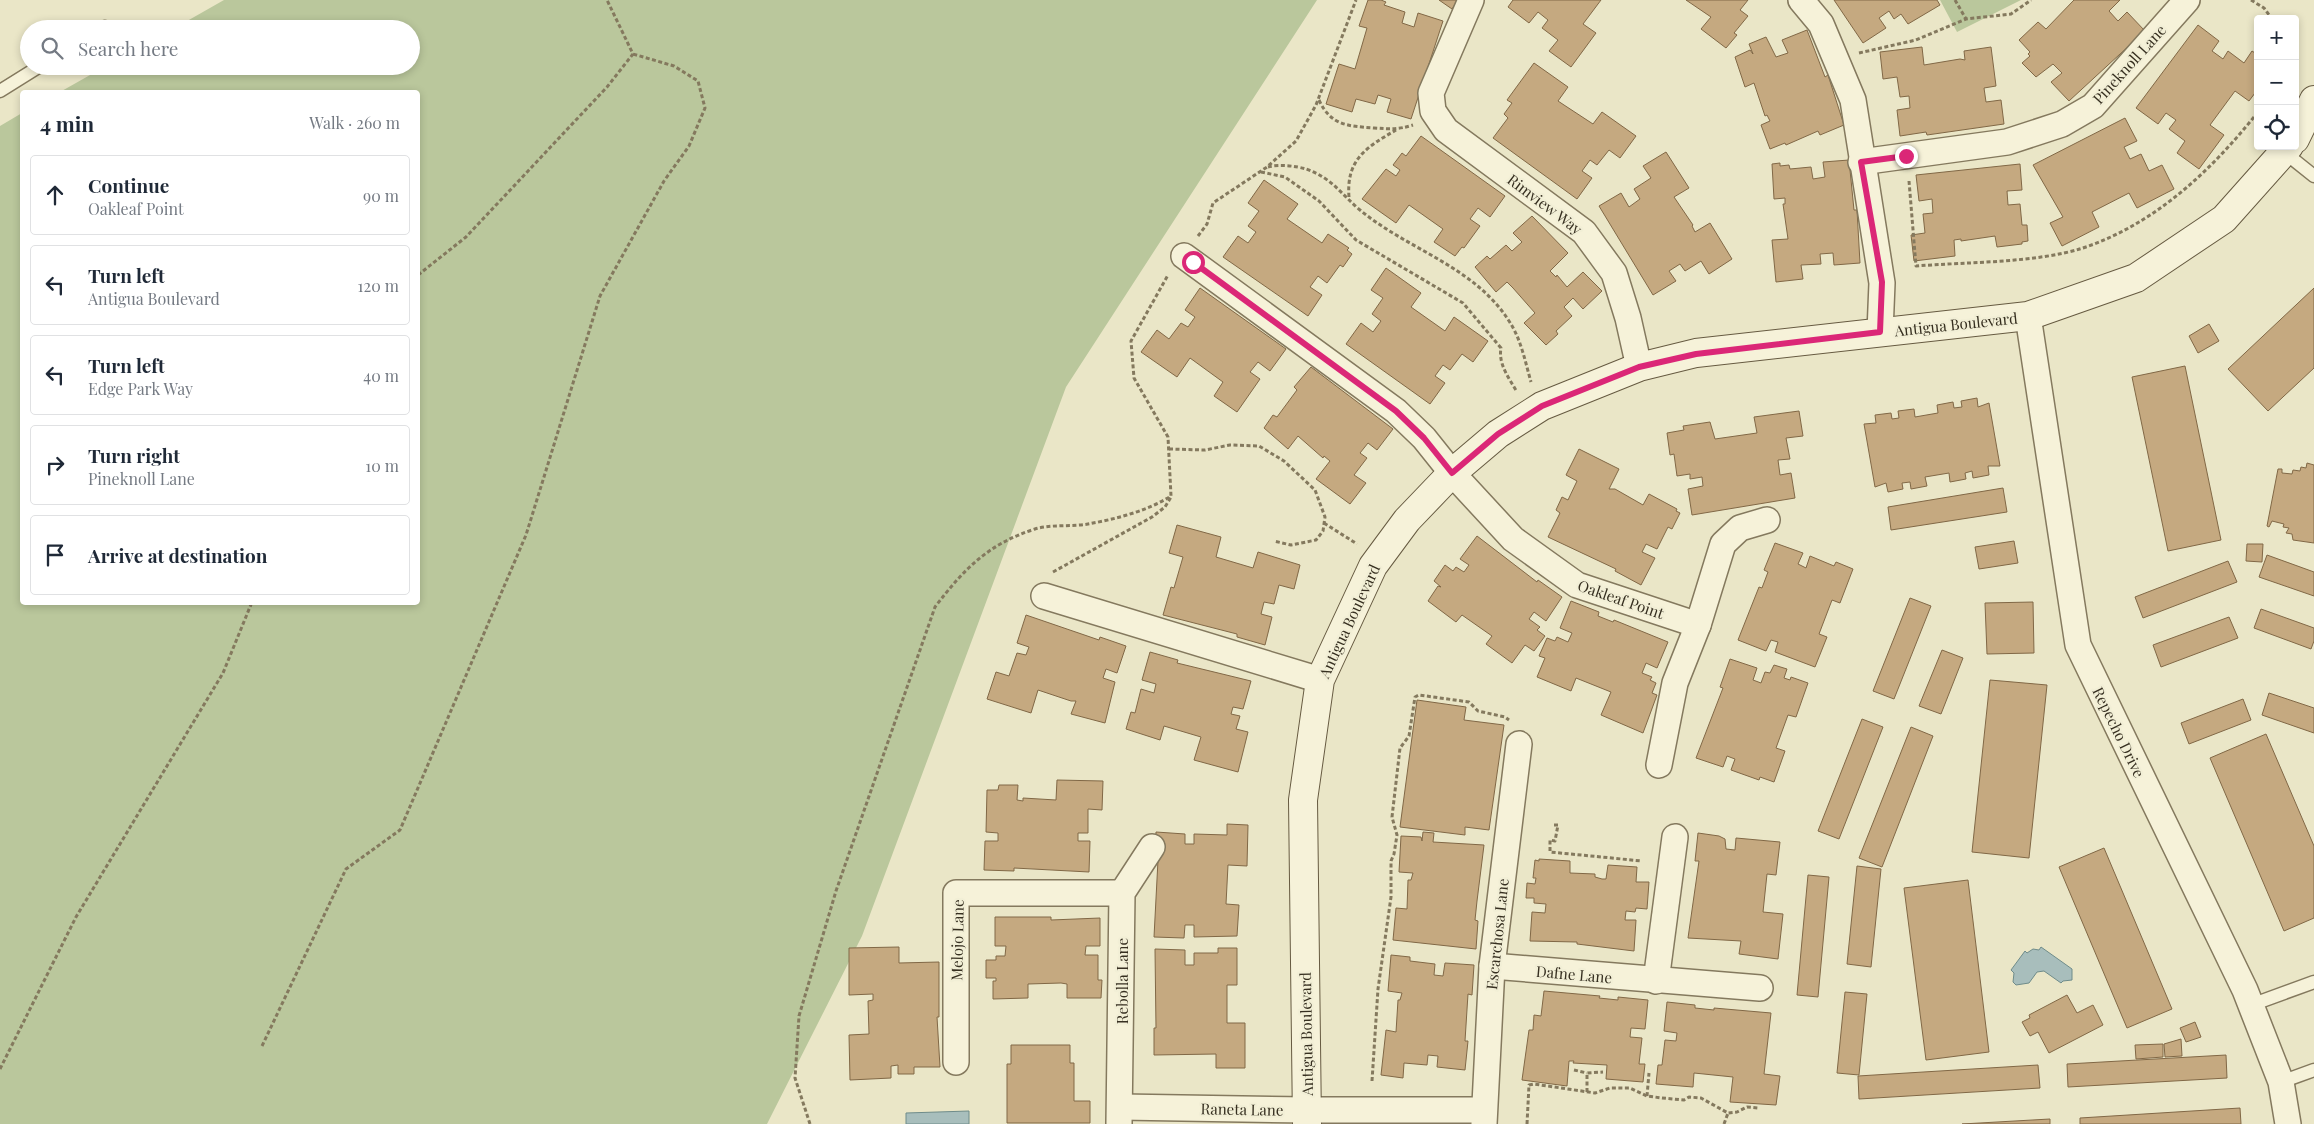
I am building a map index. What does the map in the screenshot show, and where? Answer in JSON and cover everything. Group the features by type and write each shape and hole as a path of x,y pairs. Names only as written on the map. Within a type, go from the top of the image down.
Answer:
{"street":[{"name":"Rimview Way","path":"1471,0 1430,93 1432,111 1446,130 1584,232 1614,273 1628,318 1639,367"},
{"path":"1801,0 1820,24 1853,100 1861,162 1882,282 1880,332"},
{"name":"Pineknoll Lane","path":"1861,162 2007,142 2062,124 2093,106 2186,0"},
{"name":"Antigua Boulevard","path":"2299,129 2314,100"},
{"name":"Antigua Boulevard","path":"1307,1117 1303,800 1320,680 1373,566 1407,520 1452,473 1498,434 1534,412 1639,367 1696,354 2028,316 2136,278 2224,219 2286,150"},
{"name":"Oakleaf Point","path":"1184,256 1396,411 1424,438 1452,473 1513,539 1577,585 1698,625"},
{"name":"Repecho Drive","path":"2028,316 2078,645 2252,1005 2281,1082 2288,1124"},
{"path":"1659,765 1675,682 1698,625 1723,544 1740,528 1767,520"},
{"path":"1044,596 1320,680"},
{"name":"Escarchosa Lane","path":"1484,1117 1492,966 1519,744"},
{"path":"1656,981 1675,838"},
{"path":"1122,893 1152,847"},
{"name":"Melojo Lane","path":"956,1062 956,893 1122,893"},
{"name":"Rebolla Lane","path":"1120,1115 1122,893"},
{"name":"Dafne Lane","path":"1492,966 1656,981 1760,988"},
{"name":"Raneta Lane","path":"1120,1115 1484,1117"}],"lane":[{"path":"0,91 26,75"},
{"path":"2293,150 2314,176"},
{"path":"2252,1005 2314,982"},
{"path":"2281,1082 2314,1070"}],"path":[{"path":"262,1046 346,869 400,830 526,535 600,296 664,181 689,146 705,108 698,81 674,66 633,54 607,0"},
{"path":"1267,168 1296,141 1319,99 1356,0"},
{"path":"1956,0 1966,19"},
{"path":"1837,62 1860,53 1916,40 1966,19 2011,14 2031,0"},
{"path":"2251,0 2264,8 2269,15"},
{"path":"420,273 466,237 607,87 633,54"},
{"path":"1319,99 1330,117 1347,126 1397,130"},
{"path":"1349,198 1348,186 1355,163 1366,147 1397,130 1437,117"},
{"path":"1906,156 1916,266 2039,257 2083,248 2139,223 2196,180 2231,146 2254,117"},
{"path":"1044,596 1046,576 1152,517 1165,507 1171,496 1168,437 1134,378 1130,341 1165,278 1207,224 1213,203 1267,168 1275,165 1306,169 1336,184 1368,215 1451,265 1467,277 1509,320 1518,338 1534,412"},
{"path":"1260,172 1285,177 1319,200 1356,240 1464,303 1501,348 1499,356 1504,370 1534,412"},
{"path":"1169,449 1205,450 1230,445 1259,446 1284,461 1314,490 1325,517 1322,531 1316,540 1292,544 1274,541"},
{"path":"810,1124 795,1078 799,1016 836,892 936,607 960,575 994,546 1037,529 1089,524 1153,508 1171,496"},
{"path":"1324,523 1379,558"},
{"path":"0,1069 76,917 223,673 251,605"},
{"path":"1372,1081 1378,989 1392,897 1390,860 1394,854 1397,835 1392,817 1400,748 1409,736 1415,698 1419,695 1465,701 1478,711 1505,717 1510,721 1519,744"},
{"path":"1554,825 1558,825 1555,840 1550,840 1550,852 1642,861"},
{"path":"1574,1070 1587,1073 1603,1072"},
{"path":"1587,1073 1587,1092"},
{"path":"1647,1096 1648,1073"},
{"path":"1527,1124 1529,1085 1595,1093 1610,1088 1630,1088 1647,1096 1676,1100 1684,1100 1689,1097 1701,1098 1728,1113 1737,1112 1747,1107 1758,1108"},
{"path":"1724,1124 1728,1113"}],"green space":[{"path":"224,0 1317,0 1066,387 862,936 767,1124 0,1124 0,126 20,114 20,605 420,605 420,90 64,90 90,75 420,75 420,20 189,20"},
{"path":"1940,0 2021,0 1957,32"}],"water":[{"path":"2041,947 2072,969 2072,980 2061,983 2044,971 2037,972 2029,983 2016,985 2013,982 2014,973 2011,970 2025,951 2027,953 2033,949 2039,950"},
{"path":"969,1111 969,1124 906,1124 906,1113"}],"building":[{"path":"1368,0 1381,0 1386,2 1384,5 1405,12 1402,23 1414,27 1418,13 1443,21 1411,119 1387,112 1391,99 1378,95 1375,104 1356,99 1352,112 1326,104 1339,64 1355,69 1367,28 1359,26"},
{"path":"1439,0 1458,0 1452,9"},
{"path":"1513,0 1601,0 1583,24 1596,33 1571,67 1549,51 1558,40 1542,28 1548,20 1538,12 1529,23 1508,7"},
{"path":"1686,0 1748,0 1740,10 1748,16 1734,33 1737,35 1726,48 1701,29 1711,17"},
{"path":"1834,0 1937,0 1940,5 1908,24 1901,14 1894,19 1889,11 1879,18 1886,28 1863,43"},
{"path":"2074,0 2120,0 2109,11 2118,21 2127,12 2145,31 2069,101 2051,82 2062,73 2053,64 2036,77 2022,63 2030,56 2028,54 2030,52 2019,40 2038,22 2046,29"},
{"path":"2198,25 2219,41 2212,51 2223,59 2228,51 2244,63 2252,51 2254,52 2254,94 2249,101 2235,91 2210,125 2224,135 2199,169 2177,153 2185,141 2169,129 2176,120 2166,113 2158,124 2136,108"},
{"path":"1807,30 1825,77 1828,75 1844,125 1820,135 1818,131 1786,145 1785,143 1770,149 1761,125 1770,121 1767,115 1765,116 1754,83 1745,87 1735,57 1750,50 1753,54 1749,44 1766,37 1776,57 1788,53 1782,40"},
{"path":"1922,47 1924,65 1960,59 1965,60 1964,51 1991,47 1996,86 1984,88 1986,102 2001,100 2004,124 1927,135 1926,132 1900,136 1897,110 1910,108 1909,96 1900,97 1897,77 1883,79 1880,52"},
{"path":"1534,63 1568,87 1558,101 1593,124 1602,112 1636,136 1620,158 1609,150 1597,165 1590,160 1582,171 1592,178 1577,199 1493,138 1508,118 1504,114 1512,103 1507,100"},
{"path":"2125,118 2137,141 2124,147 2130,159 2141,154 2149,171 2162,165 2174,189 2137,208 2129,193 2092,212 2099,227 2062,246 2050,223 2063,217 2033,165"},
{"path":"1421,136 1505,196 1490,217 1478,208 1470,219 1480,226 1464,248 1462,247 1455,256 1434,242 1443,229 1409,205 1396,223 1362,199 1386,169 1396,176 1400,170 1393,165 1402,153 1406,156"},
{"path":"1666,152 1689,188 1674,197 1693,225 1695,232 1710,223 1732,259 1709,274 1701,261 1685,271 1680,264 1669,271 1676,281 1653,295 1599,206 1621,193 1629,207 1640,199 1634,189 1651,178 1643,166"},
{"path":"1849,160 1854,210 1857,210 1860,263 1834,265 1833,253 1820,254 1821,264 1801,265 1803,279 1776,282 1772,240 1788,239 1783,204 1785,204 1785,198 1774,199 1772,164 1780,163 1780,166 1789,165 1790,169 1811,167 1813,179 1825,177 1823,162"},
{"path":"2020,164 2022,190 2007,191 2008,205 2020,204 2022,225 2027,225 2028,241 2022,242 2022,244 1997,247 1995,236 1961,241 1961,239 1954,240 1955,256 1914,261 1911,235 1925,233 1923,214 1933,213 1932,199 1919,201 1916,175"},
{"path":"1264,180 1298,204 1287,219 1322,243 1328,234 1349,248 1347,250 1352,254 1343,267 1340,265 1327,283 1318,276 1310,287 1322,295 1308,316 1223,257 1238,236 1248,243 1256,232 1248,226 1259,211 1248,203"},
{"path":"1532,216 1568,253 1550,271 1556,277 1557,275 1567,287 1583,272 1602,291 1583,309 1573,298 1564,307 1572,316 1556,331 1558,334 1546,345 1524,323 1535,313 1513,288 1507,282 1496,292 1475,267 1487,256 1490,259 1506,245 1512,251 1522,242 1513,233"},
{"path":"1386,268 1421,293 1411,307 1445,331 1454,317 1488,341 1473,362 1462,354 1450,370 1443,365 1435,376 1445,383 1430,404 1346,344 1361,323 1373,332 1381,321 1372,314 1383,298 1371,290"},
{"path":"1200,288 1286,349 1270,371 1258,362 1250,372 1260,379 1237,412 1214,396 1223,382 1190,358 1177,377 1141,352 1157,330 1169,339 1181,323 1188,327 1195,317 1185,310"},
{"path":"2314,288 2314,368 2268,411 2228,369"},
{"path":"2209,324 2219,341 2198,353 2189,336"},
{"path":"2185,366 2221,540 2168,551 2132,377"},
{"path":"1311,367 1393,429 1377,450 1368,443 1360,453 1367,458 1354,475 1366,483 1350,504 1316,479 1330,461 1324,456 1323,458 1298,436 1288,449 1264,428 1273,415 1277,417 1297,390 1294,387"},
{"path":"1977,398 1978,407 1989,403 2000,466 1988,466 1989,475 1973,478 1972,471 1965,473 1966,479 1950,482 1949,473 1925,477 1927,486 1911,489 1910,482 1902,483 1903,489 1888,492 1886,483 1875,487 1864,424 1876,423 1875,415 1891,413 1892,419 1899,418 1898,411 1914,409 1915,417 1938,413 1937,405 1953,402 1954,408 1962,407 1961,401"},
{"path":"1799,411 1803,436 1786,438 1790,459 1778,460 1780,475 1791,473 1795,498 1692,515 1688,489 1703,486 1702,477 1690,479 1690,474 1677,476 1674,454 1670,455 1667,433 1684,430 1683,426 1710,422 1715,439 1757,433 1754,417"},
{"path":"1579,449 1619,469 1609,489 1615,489 1643,505 1649,494 1677,509 1676,511 1680,513 1672,529 1668,527 1657,549 1646,544 1642,552 1655,558 1641,585 1615,571 1616,569 1548,537 1560,513 1556,510 1562,497 1568,500 1577,481 1566,475"},
{"path":"2307,463 2314,465 2314,543 2293,540 2292,534 2286,533 2289,528 2283,527 2284,524 2272,521 2269,527 2267,526 2278,469 2282,469 2282,473 2292,474 2293,470 2300,471 2301,467 2306,468"},
{"path":"2003,488 2007,512 1891,530 1888,507"},
{"path":"1177,525 1221,537 1216,557 1253,568 1258,552 1300,565 1294,589 1279,585 1274,604 1264,602 1261,614 1272,617 1265,645 1237,637 1237,634 1163,615 1171,587 1174,588 1183,557 1169,553"},
{"path":"1477,536 1537,582 1538,580 1562,597 1546,621 1534,612 1529,619 1540,627 1537,630 1545,636 1534,651 1525,645 1512,663 1486,644 1492,636 1462,615 1456,622 1428,601 1438,586 1441,587 1434,581 1445,565 1453,571 1456,567 1464,572 1469,565 1460,559"},
{"path":"2014,541 2018,563 1979,569 1975,547"},
{"path":"1775,543 1803,553 1798,564 1806,568 1810,556 1834,566 1836,562 1853,569 1840,603 1832,600 1819,634 1827,637 1815,667 1775,652 1778,642 1771,640 1766,651 1738,640 1759,587 1762,588 1768,572 1764,570"},
{"path":"2247,544 2263,544 2262,562 2246,561"},
{"path":"2267,555 2314,572 2314,596 2259,577"},
{"path":"2228,561 2237,582 2143,618 2135,597"},
{"path":"1910,598 1931,606 1894,699 1873,691"},
{"path":"1571,601 1599,612 1598,616 1613,622 1614,620 1668,642 1657,668 1646,663 1642,673 1652,677 1650,680 1656,683 1652,693 1657,695 1643,733 1601,715 1611,692 1576,678 1571,691 1537,677 1545,658 1539,656 1547,638 1555,641 1557,637 1568,642 1572,633 1560,628"},
{"path":"2033,602 2034,653 1987,654 1985,603"},
{"path":"2261,609 2314,628 2314,641 2311,649 2254,628"},
{"path":"1026,615 1099,640 1100,637 1126,646 1117,673 1106,669 1103,678 1115,682 1105,723 1071,714 1076,701 1038,690 1031,713 987,699 996,672 1009,676 1017,653 1026,655 1029,647 1017,643"},
{"path":"2229,617 2238,638 2161,667 2153,645"},
{"path":"1942,650 1963,658 1941,714 1919,706"},
{"path":"1150,652 1178,660 1177,663 1251,681 1243,709 1233,707 1231,714 1240,716 1236,729 1248,732 1238,772 1194,760 1201,737 1164,726 1160,740 1126,729 1131,712 1135,713 1141,689 1154,693 1156,684 1142,680"},
{"path":"1730,659 1757,668 1753,680 1761,683 1765,672 1770,673 1774,665 1787,669 1784,678 1790,680 1791,677 1808,683 1796,717 1788,715 1776,748 1785,751 1774,782 1760,777 1759,780 1731,770 1735,759 1727,756 1723,767 1696,758 1723,688 1720,687"},
{"path":"1990,680 2047,685 2029,858 1972,852"},
{"path":"2269,693 2314,708 2314,733 2262,715"},
{"path":"2243,699 2251,720 2189,744 2181,723"},
{"path":"1417,700 1466,707 1464,720 1504,725 1489,830 1465,827 1465,835 1400,827"},
{"path":"1862,719 1883,727 1839,839 1818,831"},
{"path":"1911,727 1933,736 1882,867 1859,858"},
{"path":"2266,734 2314,846 2314,918 2284,931 2210,758"},
{"path":"1057,780 1103,781 1102,810 1088,809 1088,833 1078,833 1078,841 1090,841 1089,872 1014,868 1014,871 984,870 985,841 998,841 998,833 986,832 987,790 998,790 999,785 1018,785 1017,800 1023,801 1023,798 1056,800"},
{"path":"1227,824 1248,825 1247,866 1228,865 1226,904 1239,905 1237,936 1194,937 1194,925 1185,925 1184,938 1154,937 1158,860 1155,860 1156,832 1185,834 1185,844 1194,844 1194,834 1227,835"},
{"path":"1423,832 1434,833 1433,842 1484,845 1475,920 1478,921 1476,949 1393,940 1396,908 1407,909 1408,880 1411,880 1413,873 1399,872 1401,836 1421,837 1422,841"},
{"path":"1698,833 1719,836 1725,839 1726,849 1735,850 1736,838 1780,842 1776,875 1767,874 1763,912 1783,914 1778,959 1739,954 1741,941 1688,938 1699,861 1695,861"},
{"path":"2104,848 2172,1009 2127,1028 2059,867"},
{"path":"1539,859 1570,861 1570,873 1595,874 1595,877 1602,879 1606,879 1608,865 1637,867 1636,882 1649,882 1647,909 1636,908 1635,912 1626,911 1625,920 1636,920 1634,951 1577,944 1577,942 1530,941 1532,912 1545,913 1546,904 1534,903 1534,898 1526,898 1527,883 1535,884 1536,878 1533,878 1535,860 1539,861"},
{"path":"1857,866 1881,869 1871,967 1847,964"},
{"path":"1808,875 1829,877 1818,997 1797,995"},
{"path":"1968,880 1989,1052 1926,1060 1904,888"},
{"path":"995,917 1051,917 1051,920 1100,918 1100,946 1086,946 1085,955 1098,955 1098,980 1102,980 1101,998 1067,998 1067,984 1061,983 1028,984 1028,998 993,999 993,981 996,981 996,978 986,978 986,960 996,960 996,956 1005,956 1006,946 995,946"},
{"path":"899,947 899,963 939,962 939,1017 937,1017 940,1067 914,1067 914,1074 898,1074 898,1065 891,1066 891,1078 850,1080 849,1035 869,1034 868,1001 873,1000 873,994 849,995 849,948"},
{"path":"1218,948 1237,948 1237,985 1227,985 1227,1023 1245,1023 1245,1068 1216,1068 1216,1054 1154,1055 1154,1028 1156,1028 1155,949 1185,950 1185,965 1194,965 1194,953 1218,953"},
{"path":"1391,955 1410,957 1410,961 1435,964 1434,975 1443,976 1445,963 1474,965 1472,995 1468,994 1465,1041 1468,1041 1465,1070 1437,1067 1438,1056 1428,1055 1427,1065 1404,1063 1403,1078 1381,1075 1386,1030 1396,1032 1398,1000 1400,1000 1402,993 1388,991"},
{"path":"1544,991 1600,996 1599,998 1618,1000 1618,997 1648,1000 1645,1029 1631,1028 1630,1037 1642,1038 1639,1064 1645,1064 1643,1082 1606,1079 1607,1065 1573,1063 1574,1061 1569,1061 1567,1086 1522,1080 1529,1030 1533,1030 1534,1015 1541,1016"},
{"path":"1845,992 1867,994 1859,1075 1837,1073"},
{"path":"2067,995 2077,1013 2093,1005 2103,1025 2049,1053 2038,1032 2030,1036 2022,1022 2030,1018 2029,1015"},
{"path":"1667,1002 1695,1005 1695,1008 1771,1013 1764,1074 1780,1076 1776,1105 1730,1102 1733,1077 1694,1073 1693,1087 1656,1084 1658,1065 1662,1065 1665,1040 1676,1041 1677,1033 1664,1031"},
{"path":"2195,1022 2201,1037 2186,1042 2180,1028"},
{"path":"2181,1039 2182,1056 2165,1057 2164,1044"},
{"path":"2163,1044 2163,1057 2136,1059 2135,1045"},
{"path":"1011,1045 1070,1045 1070,1063 1074,1063 1074,1101 1090,1101 1090,1123 1007,1123 1007,1064 1011,1064"},
{"path":"2226,1055 2227,1078 2068,1087 2067,1064"},
{"path":"2038,1065 2040,1088 1859,1099 1858,1076"},
{"path":"2240,1108 2241,1124 2080,1124 2080,1118"},
{"path":"2050,1119 2050,1124 1962,1124"}],"route":[{"path":"1193,262 1396,411 1424,438 1452,473 1498,434 1542,406 1639,367 1696,354 1880,332 1882,282 1861,162 1906,156"}]}
